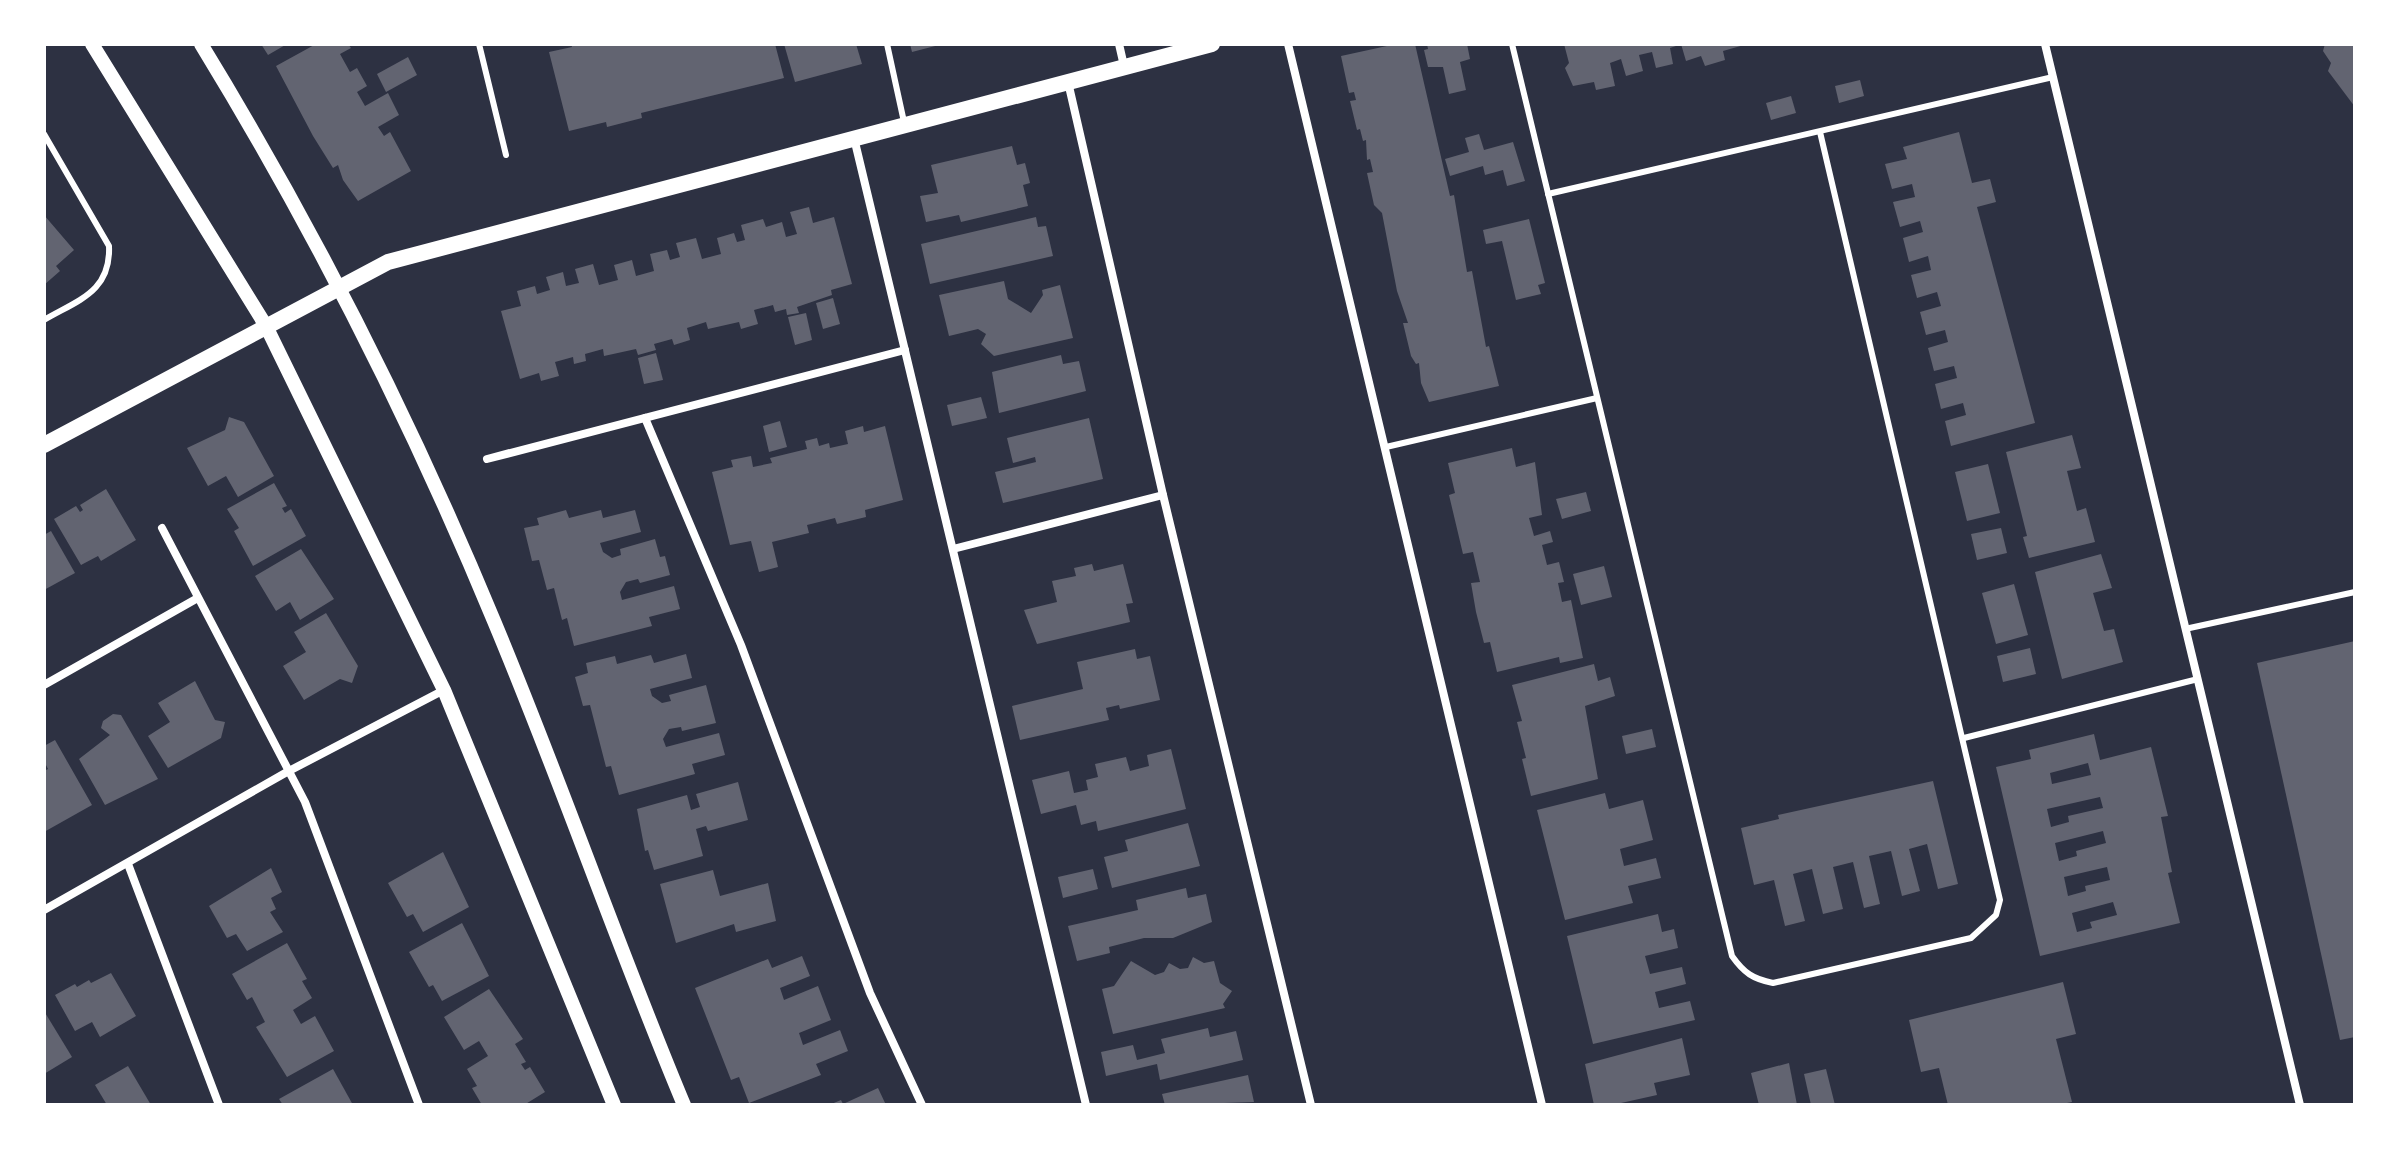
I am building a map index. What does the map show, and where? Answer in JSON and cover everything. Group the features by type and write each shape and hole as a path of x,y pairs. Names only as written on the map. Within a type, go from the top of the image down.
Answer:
{"main road":[{"path":"44,445 388,262 1212,44"}],"street":[{"path":"92,44 266,326 444,690 614,1105"},
{"path":"201,44 277,174 395,402 494,620 684,1105"},
{"path":"1119,44 1124,66"},
{"path":"1288,44 1542,1105"},
{"path":"2045,44 2300,1105"},
{"path":"1068,81 1163,495 1311,1105"},
{"path":"854,138 1086,1105"},
{"path":"487,459 905,350"},
{"path":"645,418 741,645 870,993 922,1105"},
{"path":"953,549 1163,495"},
{"path":"162,528 321,839 419,1105"},
{"path":"44,685 196,599"},
{"path":"44,910 287,772 444,690"},
{"path":"128,864 219,1105"}],"lane":[{"path":"479,44 506,155"},
{"path":"887,44 905,124"},
{"path":"1512,44 1732,956 1743,971 1755,980 1773,983 1971,938 1984,930 1996,915 1999,889 1820,132"},
{"path":"1548,194 2053,77"},
{"path":"44,134 109,246 110,265 103,282 92,292 44,320"},
{"path":"1386,447 1597,398"},
{"path":"2185,629 2355,592"},
{"path":"1964,738 2198,679"}],"building":[{"path":"261,44 287,44 268,55"},
{"path":"316,44 348,44 351,48 340,54 350,72 357,68 367,86 357,92 365,106 388,93 399,115 378,127 384,136 390,132 411,171 358,201 343,180 338,165 333,168 313,136 276,66"},
{"path":"571,44 775,44 784,78 641,113 642,118 607,127 606,122 569,131 549,52 572,47"},
{"path":"784,44 856,44 862,64 795,82"},
{"path":"910,44 939,44 939,45 912,52"},
{"path":"1396,44 1415,44 1450,196 1454,195 1467,272 1472,271 1486,347 1489,346 1499,386 1429,402 1421,383 1419,363 1416,364 1411,356 1403,323 1408,323 1397,291 1382,213 1374,205 1367,173 1373,172 1370,159 1367,160 1366,140 1363,141 1360,129 1357,130 1350,101 1356,100 1354,92 1349,93 1341,56"},
{"path":"1427,44 1467,44 1470,59 1460,62 1466,90 1449,94 1443,67 1428,67 1424,50 1428,49"},
{"path":"1564,44 1679,45 1670,48 1673,64 1656,68 1652,52 1639,55 1643,71 1626,76 1621,59 1610,63 1615,86 1596,90 1594,82 1573,86 1565,68 1569,63"},
{"path":"1681,44 1744,45 1723,51 1725,60 1705,66 1701,56 1686,61"},
{"path":"2325,44 2355,44 2355,107 2328,71 2331,63 2323,51"},
{"path":"408,57 417,75 386,92 377,74"},
{"path":"1860,80 1864,96 1839,103 1835,86"},
{"path":"1791,96 1796,113 1771,120 1766,103"},
{"path":"1959,132 1972,183 1990,179 1996,202 1977,207 2035,423 1951,446 1945,421 1966,415 1963,403 1941,409 1935,384 1957,378 1954,366 1934,371 1928,348 1948,342 1945,330 1926,335 1920,312 1941,306 1937,292 1917,298 1911,275 1931,270 1928,256 1909,262 1903,238 1923,232 1920,221 1900,227 1893,202 1915,197 1912,184 1892,189 1885,164 1907,159 1903,147"},
{"path":"1479,134 1484,150 1513,142 1525,181 1507,186 1503,170 1485,175 1483,166 1450,176 1445,159 1469,152 1465,138"},
{"path":"1012,146 1017,165 1025,163 1030,183 1023,185 1028,206 961,222 959,215 926,222 920,196 938,193 931,165"},
{"path":"809,207 813,223 834,217 852,284 831,290 832,295 797,307 799,313 787,315 786,309 775,312 773,305 754,310 758,324 741,329 739,322 708,329 706,322 687,328 690,340 674,345 672,339 654,344 656,350 638,355 636,349 604,356 603,349 585,354 586,361 574,364 573,357 555,362 559,376 541,381 539,373 520,379 501,311 521,306 517,291 535,286 537,294 550,290 546,277 563,272 566,286 579,283 575,269 593,264 599,285 618,280 614,265 632,260 636,276 654,271 650,254 667,250 670,260 680,257 676,243 696,238 702,259 721,254 717,238 734,233 737,242 745,240 741,225 763,219 766,227 782,222 786,237 797,234 790,212"},
{"path":"44,215 74,250 56,266 60,271 44,285"},
{"path":"1036,217 1038,227 1046,226 1053,256 930,284 921,244"},
{"path":"1529,219 1545,283 1538,285 1541,294 1516,300 1502,241 1486,244 1483,230"},
{"path":"1004,281 1008,299 1031,313 1043,295 1042,290 1060,285 1073,338 994,356 981,344 986,334 978,329 949,336 939,295"},
{"path":"833,298 840,324 823,329 816,303"},
{"path":"806,313 812,340 795,345 788,317"},
{"path":"656,353 663,380 644,384 638,358"},
{"path":"1061,355 1063,364 1079,361 1086,391 999,413 992,372"},
{"path":"981,397 987,418 952,426 947,405"},
{"path":"229,417 244,422 274,476 238,497 226,476 208,486 187,448 225,430"},
{"path":"1089,418 1103,479 1003,503 995,472 1036,462 1035,457 1013,463 1007,438"},
{"path":"780,421 787,447 769,452 763,426"},
{"path":"863,426 864,432 885,426 903,500 865,510 866,517 837,524 835,518 807,525 809,533 772,542 778,567 759,572 751,541 730,545 712,472 733,467 731,460 751,456 753,467 772,463 770,458 807,449 805,441 817,438 819,446 829,443 830,448 848,444 845,431"},
{"path":"2072,435 2081,468 2067,471 2077,511 2086,508 2095,542 2029,558 2023,537 2027,536 2006,452"},
{"path":"1512,448 1516,467 1535,462 1542,515 1529,518 1534,536 1550,531 1553,542 1542,545 1547,565 1559,562 1564,582 1558,583 1562,602 1571,600 1583,658 1560,663 1559,657 1497,672 1490,642 1484,643 1476,612 1471,583 1480,582 1473,552 1463,554 1449,495 1455,493 1448,463"},
{"path":"1988,464 2000,513 1967,521 1955,472"},
{"path":"274,483 287,506 282,508 285,513 291,509 306,536 253,566 234,531 239,528 227,509"},
{"path":"106,489 136,540 101,561 98,556 81,565 54,519 76,506 80,512 83,510 80,505"},
{"path":"1586,492 1591,511 1562,519 1556,499"},
{"path":"566,510 569,518 601,510 603,518 635,510 641,532 600,543 603,552 612,558 621,555 620,549 655,539 660,557 665,556 670,575 640,583 638,579 626,582 620,592 622,600 674,586 680,609 649,617 652,626 574,646 567,618 562,620 554,588 547,590 539,560 532,561 524,528 539,525 537,518"},
{"path":"2001,528 2007,553 1977,560 1971,534"},
{"path":"51,531 75,573 44,590 44,535"},
{"path":"301,549 334,599 300,620 290,602 276,611 255,576"},
{"path":"2101,554 2112,588 2093,593 2104,631 2114,629 2123,662 2062,679 2035,572"},
{"path":"1092,564 1094,571 1123,564 1133,603 1126,604 1130,622 1037,644 1024,610 1057,602 1052,581 1076,576 1074,568"},
{"path":"1604,566 1612,597 1581,605 1573,574"},
{"path":"2014,584 2028,635 1996,644 1982,593"},
{"path":"326,613 358,666 352,683 340,679 304,700 283,666 306,652 294,632"},
{"path":"2355,641 2355,1037 2340,1040 2257,663"},
{"path":"2030,648 2036,674 2003,682 1997,656"},
{"path":"1135,649 1137,659 1150,656 1160,700 1120,709 1119,705 1106,708 1109,720 1020,740 1012,706 1083,689 1077,662"},
{"path":"686,654 692,678 650,689 652,696 662,703 671,701 669,695 706,685 716,723 682,731 681,727 669,729 663,739 666,747 719,733 725,755 692,764 695,774 619,795 611,766 606,767 590,705 583,706 575,677 588,673 586,663 615,656 617,664 651,655 654,663"},
{"path":"1594,664 1598,681 1610,677 1615,696 1585,706 1598,779 1531,796 1517,722 1522,721 1512,685"},
{"path":"195,681 215,720 225,722 221,738 168,768 148,736 170,722 158,703"},
{"path":"113,714 121,715 158,779 105,805 79,759 110,735 101,728 103,721"},
{"path":"1652,729 1656,747 1626,754 1622,736"},
{"path":"2094,734 2100,760 2151,747 2168,816 2161,817 2172,872 2168,873 2180,923 2040,956 1996,767 2031,759 2029,750","holes":["2088,763 2091,775 2052,784 2050,773","2100,797 2103,808 2068,816 2069,822 2051,827 2047,809","2103,831 2106,843 2076,851 2077,856 2059,861 2055,843","2107,867 2110,880 2085,886 2086,891 2068,896 2064,877","2113,902 2117,915 2090,922 2092,928 2077,932 2072,913"]},
{"path":"55,740 92,805 44,832 44,771 48,769 44,761 44,746"},
{"path":"1171,749 1186,809 1098,831 1096,821 1081,825 1076,805 1041,814 1032,780 1069,771 1074,793 1088,790 1086,780 1098,777 1095,764 1126,757 1130,771 1149,766 1147,755"},
{"path":"1933,781 1958,884 1938,889 1927,844 1909,849 1920,891 1902,896 1891,851 1869,856 1880,904 1864,908 1853,862 1833,867 1843,909 1823,914 1812,869 1793,874 1805,921 1785,926 1774,880 1754,885 1741,828 1779,819 1778,815"},
{"path":"738,782 748,820 708,831 706,826 696,829 703,856 654,870 648,850 645,851 637,809 687,795 691,810 700,807 696,794"},
{"path":"1605,793 1609,809 1643,800 1653,840 1620,849 1624,866 1656,858 1661,878 1628,886 1633,903 1565,920 1537,810"},
{"path":"1188,823 1200,866 1112,888 1104,857 1128,851 1125,840"},
{"path":"443,852 469,907 423,932 413,914 407,917 388,883"},
{"path":"271,868 282,892 271,898 276,909 270,912 283,932 247,951 236,934 227,938 209,906"},
{"path":"1093,869 1098,889 1063,898 1058,877"},
{"path":"713,870 720,896 768,883 776,921 736,932 734,924 676,943 660,884"},
{"path":"1186,888 1188,898 1206,894 1212,922 1173,938 1144,938 1109,947 1110,953 1077,961 1068,926 1138,910 1136,900"},
{"path":"1658,914 1662,932 1674,929 1678,948 1645,956 1650,974 1682,967 1686,984 1655,992 1659,1008 1690,1001 1695,1020 1593,1044 1567,936"},
{"path":"462,923 489,976 442,1001 433,985 429,987 409,952"},
{"path":"287,943 307,979 302,981 312,998 293,1010 301,1024 315,1016 334,1051 287,1077 256,1027 265,1022 252,997 247,1000 232,974"},
{"path":"802,956 810,976 780,988 784,1000 818,986 831,1020 799,1033 803,1045 840,1030 848,1051 816,1064 821,1075 749,1103 739,1077 731,1080 695,988 768,959 772,968"},
{"path":"1193,957 1204,963 1214,961 1220,983 1232,991 1223,1004 1225,1008 1113,1034 1102,989 1114,986 1131,961 1155,975 1164,972 1169,963 1180,969 1188,968"},
{"path":"111,973 136,1016 100,1037 92,1022 75,1031 55,995 75,984 77,987 89,980 91,983"},
{"path":"2063,982 2076,1034 2056,1039 2072,1102 2057,1105 1948,1105 1939,1068 1921,1072 1909,1020"},
{"path":"489,989 523,1039 515,1044 526,1062 521,1064 525,1070 530,1067 545,1092 524,1105 482,1105 472,1088 477,1086 467,1069 488,1056 479,1041 464,1050 444,1017"},
{"path":"44,1011 72,1057 44,1074"},
{"path":"1208,1028 1210,1037 1236,1031 1243,1060 1160,1080 1157,1064 1106,1076 1101,1052 1133,1045 1137,1060 1165,1053 1161,1039"},
{"path":"1682,1038 1690,1075 1654,1083 1657,1095 1612,1105 1594,1105 1585,1064"},
{"path":"1789,1063 1797,1105 1759,1105 1751,1073"},
{"path":"128,1066 151,1105 107,1105 95,1085"},
{"path":"333,1069 353,1105 283,1105 279,1099"},
{"path":"1826,1069 1835,1105 1811,1105 1804,1074"},
{"path":"1248,1075 1254,1102 1165,1105 1162,1094"},
{"path":"878,1088 886,1105 829,1105 841,1100 843,1104"}]}
